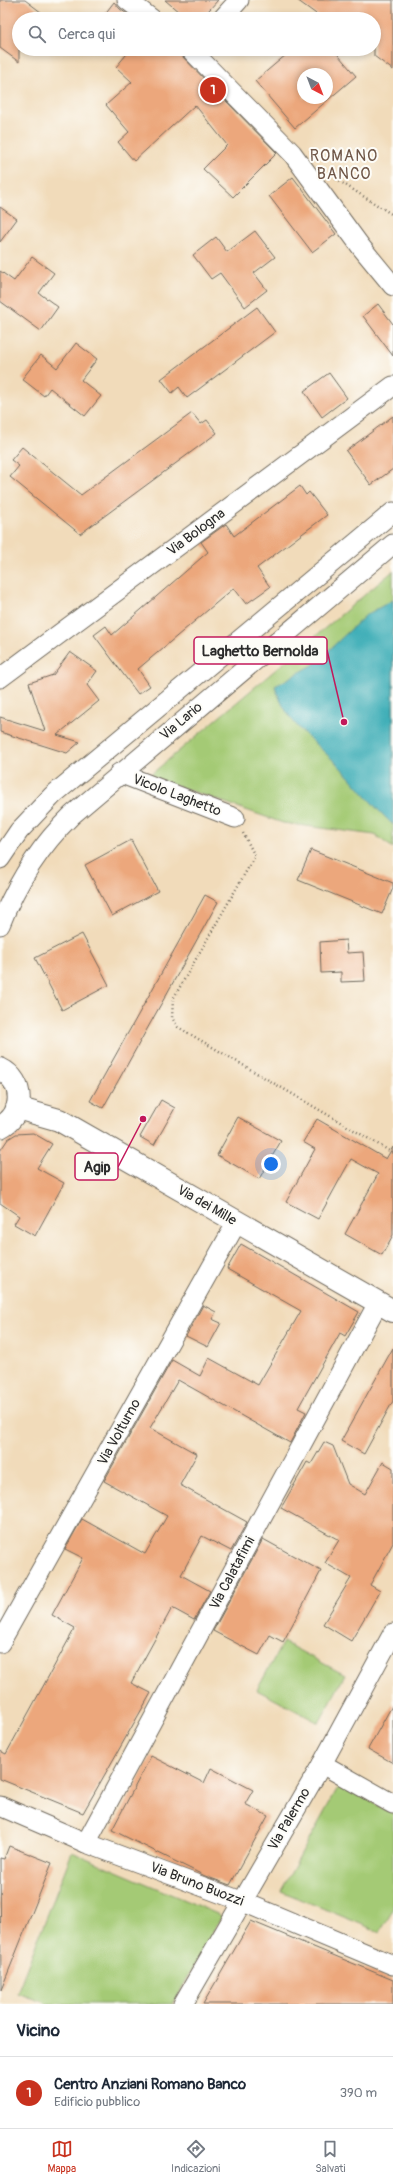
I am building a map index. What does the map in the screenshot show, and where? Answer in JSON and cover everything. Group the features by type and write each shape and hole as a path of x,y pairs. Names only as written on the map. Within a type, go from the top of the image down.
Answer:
{"street":[{"path":"128,0 143,12"},
{"path":"228,12 239,0"},
{"path":"198,56 292,153 351,233 393,286"},
{"name":"Via Bologna","path":"0,678 393,386"},
{"name":"Via Lario","path":"1,856 24,825 53,795 393,512"},
{"name":"Via Lario","path":"0,925 27,870 44,845 61,826 119,773 393,544"},
{"name":"Vicolo Laghetto","path":"119,773 235,818"},
{"path":"1,856 27,870"},
{"path":"0,1127 11,1119 18,1108 19,1098 17,1087 2,1067"},
{"name":"Via dei Mille","path":"18,1108 59,1120 386,1307"},
{"name":"Via Volturno","path":"0,1643 237,1222"},
{"name":"Via Calatafimi","path":"86,1842 386,1307"},
{"name":"Via Palermo","path":"183,2004 241,1901 322,1764 393,1634"},
{"path":"322,1764 393,1804"},
{"name":"Via Bruno Buozzi","path":"0,1806 86,1842 241,1901 392,1962"}],"path":[{"path":"330,176 393,215"},
{"path":"235,818 255,856 173,999 172,1018 178,1027 184,1031 393,1153"}],"green space":[{"path":"393,571 393,848 375,835 283,823 149,776"},
{"path":"283,1642 345,1675 319,1723 257,1690"},
{"path":"340,1784 393,1814 393,1910 380,1932 281,1891"},
{"path":"72,1852 222,1916 173,2004 48,2004 17,1993"}],"water":[{"path":"393,600 393,825 341,768 302,732 287,712 280,700 275,686 313,665 366,615"}],"building":[{"path":"0,0 25,0 41,12 12,12 12,56 19,56 19,62 0,48"},
{"path":"165,0 218,0 207,12 179,12"},
{"path":"297,0 393,0 393,70 374,56 381,56 381,12 313,12"},
{"path":"114,2 124,12 106,12"},
{"path":"125,56 182,56 277,153 233,197 203,169 227,145 195,105 134,161 118,142 129,132 106,105 132,82 116,67"},
{"path":"285,56 339,56 356,76 333,96 333,68 297,68 297,104 323,104 295,128 255,81"},
{"path":"293,177 336,234 312,252 269,196"},
{"path":"0,207 17,219 0,242"},
{"path":"255,231 275,257 254,273 267,290 245,307 220,273 211,279 193,255 216,237 227,252"},
{"path":"32,257 54,273 39,293 58,307 41,331 0,301 0,271 14,281"},
{"path":"378,304 393,324 393,356 363,316"},
{"path":"257,307 275,332 187,398 179,387 172,393 161,379"},
{"path":"76,343 97,359 81,380 101,396 85,416 50,388 44,396 22,379 41,355 57,368"},
{"path":"329,373 347,398 322,417 304,391"},
{"path":"192,413 201,424 207,420 217,433 80,534 10,477 19,466 11,460 22,447 81,495"},
{"path":"393,416 393,469 371,485 346,451"},
{"path":"300,486 306,495 309,492 327,515 257,568 270,587 246,604 234,588 138,669 150,686 138,694 94,635 106,626 112,635 208,552 201,542 226,524 234,536"},
{"path":"70,652 97,671 87,685 99,701 57,735 80,742 67,753 0,732 0,717 45,731 29,683 53,675"},
{"path":"131,840 158,891 112,916 85,865"},
{"path":"311,850 393,883 393,888 382,914 298,880"},
{"path":"205,895 218,902 103,1108 90,1101"},
{"path":"82,934 109,985 62,1010 35,958"},
{"path":"346,940 347,953 363,952 365,981 341,982 341,972 321,973 320,942"},
{"path":"161,1100 175,1108 154,1145 140,1137"},
{"path":"238,1117 281,1141 259,1179 217,1155"},
{"path":"317,1119 386,1159 393,1147 393,1235 382,1255 345,1234 378,1174 351,1159 318,1219 286,1202 315,1149 303,1142"},
{"path":"33,1133 52,1144 37,1168 64,1183 35,1236 14,1224 19,1216 0,1203 0,1151 8,1139 16,1134"},
{"path":"241,1244 359,1312 345,1336 340,1333 298,1408 306,1412 290,1443 178,1380 150,1428 197,1454 180,1485 247,1522 231,1551 202,1536 181,1575 210,1591 194,1620 172,1608 131,1683 151,1693 83,1813 0,1779 0,1751 6,1754 75,1628 52,1615 83,1558 65,1549 82,1519 145,1554 167,1516 104,1481 172,1360 200,1376 209,1358 258,1385 301,1311 227,1269"},
{"path":"203,1305 216,1312 212,1319 221,1323 208,1347 186,1336"},
{"path":"393,1348 393,1401 364,1454 341,1441"},
{"path":"324,1442 333,1446 348,1484 365,1494 383,1462 393,1468 393,1543 370,1585 380,1591 351,1641 323,1624 351,1578 325,1563 339,1540 281,1508 307,1462 311,1464"},
{"path":"263,1539 321,1571 283,1642 270,1635 259,1655 213,1631"},
{"path":"393,1704 393,1763 368,1749"},
{"path":"151,1756 204,1783 211,1768 253,1790 245,1804 268,1816 230,1885 205,1876 112,1830"},
{"path":"9,1846 52,1863 1,1990 0,1858 4,1859"},
{"path":"251,1921 393,1980 393,2004 203,2004"}],"place":[{"name":"Centro Anziani Romano Banco","path":"213,90"},
{"name":"Laghetto Bernolda","path":"344,722"},
{"name":"Agip","path":"143,1119"}],"district":[{"name":"ROMANO BANCO","path":"344,165"}]}
